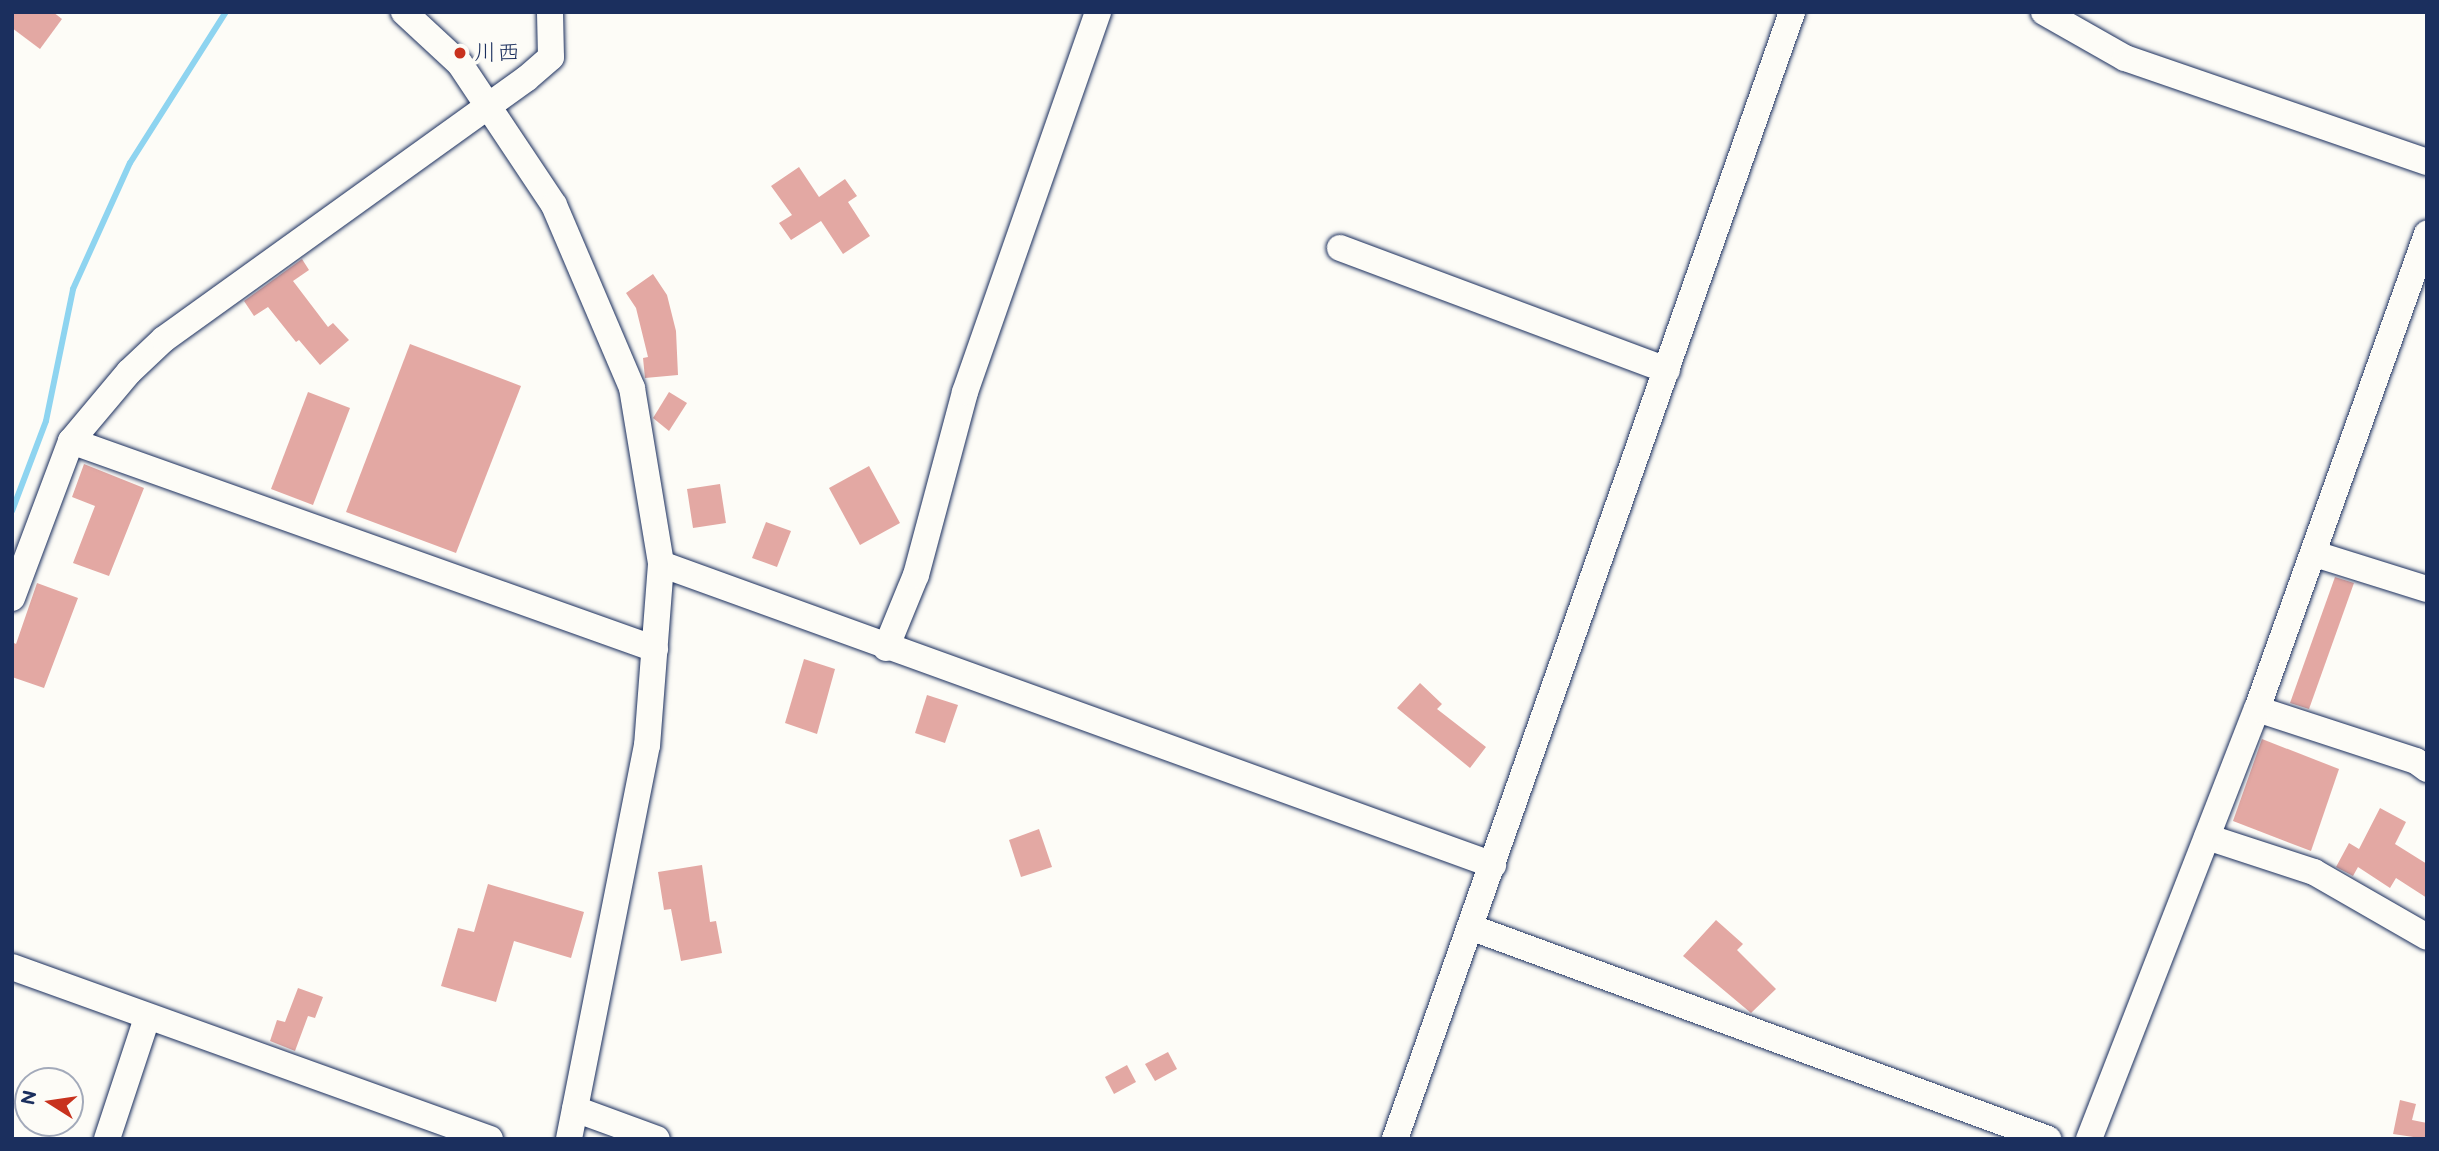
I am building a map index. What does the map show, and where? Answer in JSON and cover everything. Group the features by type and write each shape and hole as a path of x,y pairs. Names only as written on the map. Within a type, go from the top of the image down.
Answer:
{"street":[{"path":"404,12 460,64 554,205 632,388 661,564 647,745 569,1139"},
{"path":"12,598 71,441 128,372 164,339 551,57 550,12"},
{"path":"886,648 916,576 965,392 1098,12"},
{"path":"1395,1139 1792,12"},
{"path":"2044,12 2125,58 2427,162"},
{"path":"2090,1139 2315,554 2427,234"},
{"path":"1340,248 1667,370"},
{"path":"71,441 655,649"},
{"path":"2315,554 2427,589"},
{"path":"661,564 886,648 1493,865"},
{"path":"2257,709 2416,761 2427,769"},
{"path":"2207,837 2314,872 2427,937"},
{"path":"1470,928 2048,1139"},
{"path":"12,967 490,1139"},
{"path":"107,1139 147,1017"},
{"path":"575,1109 657,1139"}],"building":[{"path":"12,12 53,12 62,19 40,49 12,28"},
{"path":"799,167 819,197 845,179 857,196 848,202 870,236 843,254 821,221 791,240 779,223 792,215 771,186"},
{"path":"302,259 309,270 293,281 328,327 333,323 349,340 320,365 299,340 296,342 268,307 254,316 244,301"},
{"path":"653,274 667,295 676,331 678,375 645,378 643,358 648,357 636,308 626,293"},
{"path":"410,344 521,386 456,553 346,512"},
{"path":"308,392 350,408 313,505 271,489"},
{"path":"669,392 687,403 669,431 653,418"},
{"path":"84,464 144,488 109,576 73,563 95,506 72,497"},
{"path":"869,466 900,523 860,545 829,488"},
{"path":"720,484 726,523 693,528 687,489"},
{"path":"766,522 791,531 777,567 752,558"},
{"path":"2335,577 2354,583 2309,709 2290,703"},
{"path":"37,583 78,598 44,688 12,677 12,642 16,644"},
{"path":"804,659 835,669 817,734 785,723"},
{"path":"1420,683 1442,704 1437,709 1486,747 1470,768 1397,708"},
{"path":"927,695 958,705 945,743 915,733"},
{"path":"2262,739 2339,769 2311,851 2233,821"},
{"path":"2380,808 2406,822 2395,844 2427,864 2427,898 2396,878 2390,888 2358,867 2353,876 2336,867 2349,843 2359,849"},
{"path":"1039,829 1052,867 1021,877 1009,840"},
{"path":"702,865 710,922 716,921 722,953 681,961 671,909 664,910 658,872"},
{"path":"488,884 584,912 571,958 514,941 496,1002 441,986 458,928 474,932"},
{"path":"1716,920 1743,944 1737,950 1776,989 1751,1013 1683,956"},
{"path":"298,988 323,997 315,1018 308,1016 295,1051 270,1041 277,1020 285,1022"},
{"path":"1168,1052 1177,1069 1155,1081 1145,1064"},
{"path":"1127,1065 1136,1082 1114,1094 1105,1077"},
{"path":"2400,1100 2416,1104 2412,1120 2427,1123 2427,1139 2393,1134"}],"waterway":[{"path":"12,511 46,421 73,289 130,163 226,12"}],"place":[{"name":"川西","path":"460,53"}]}
